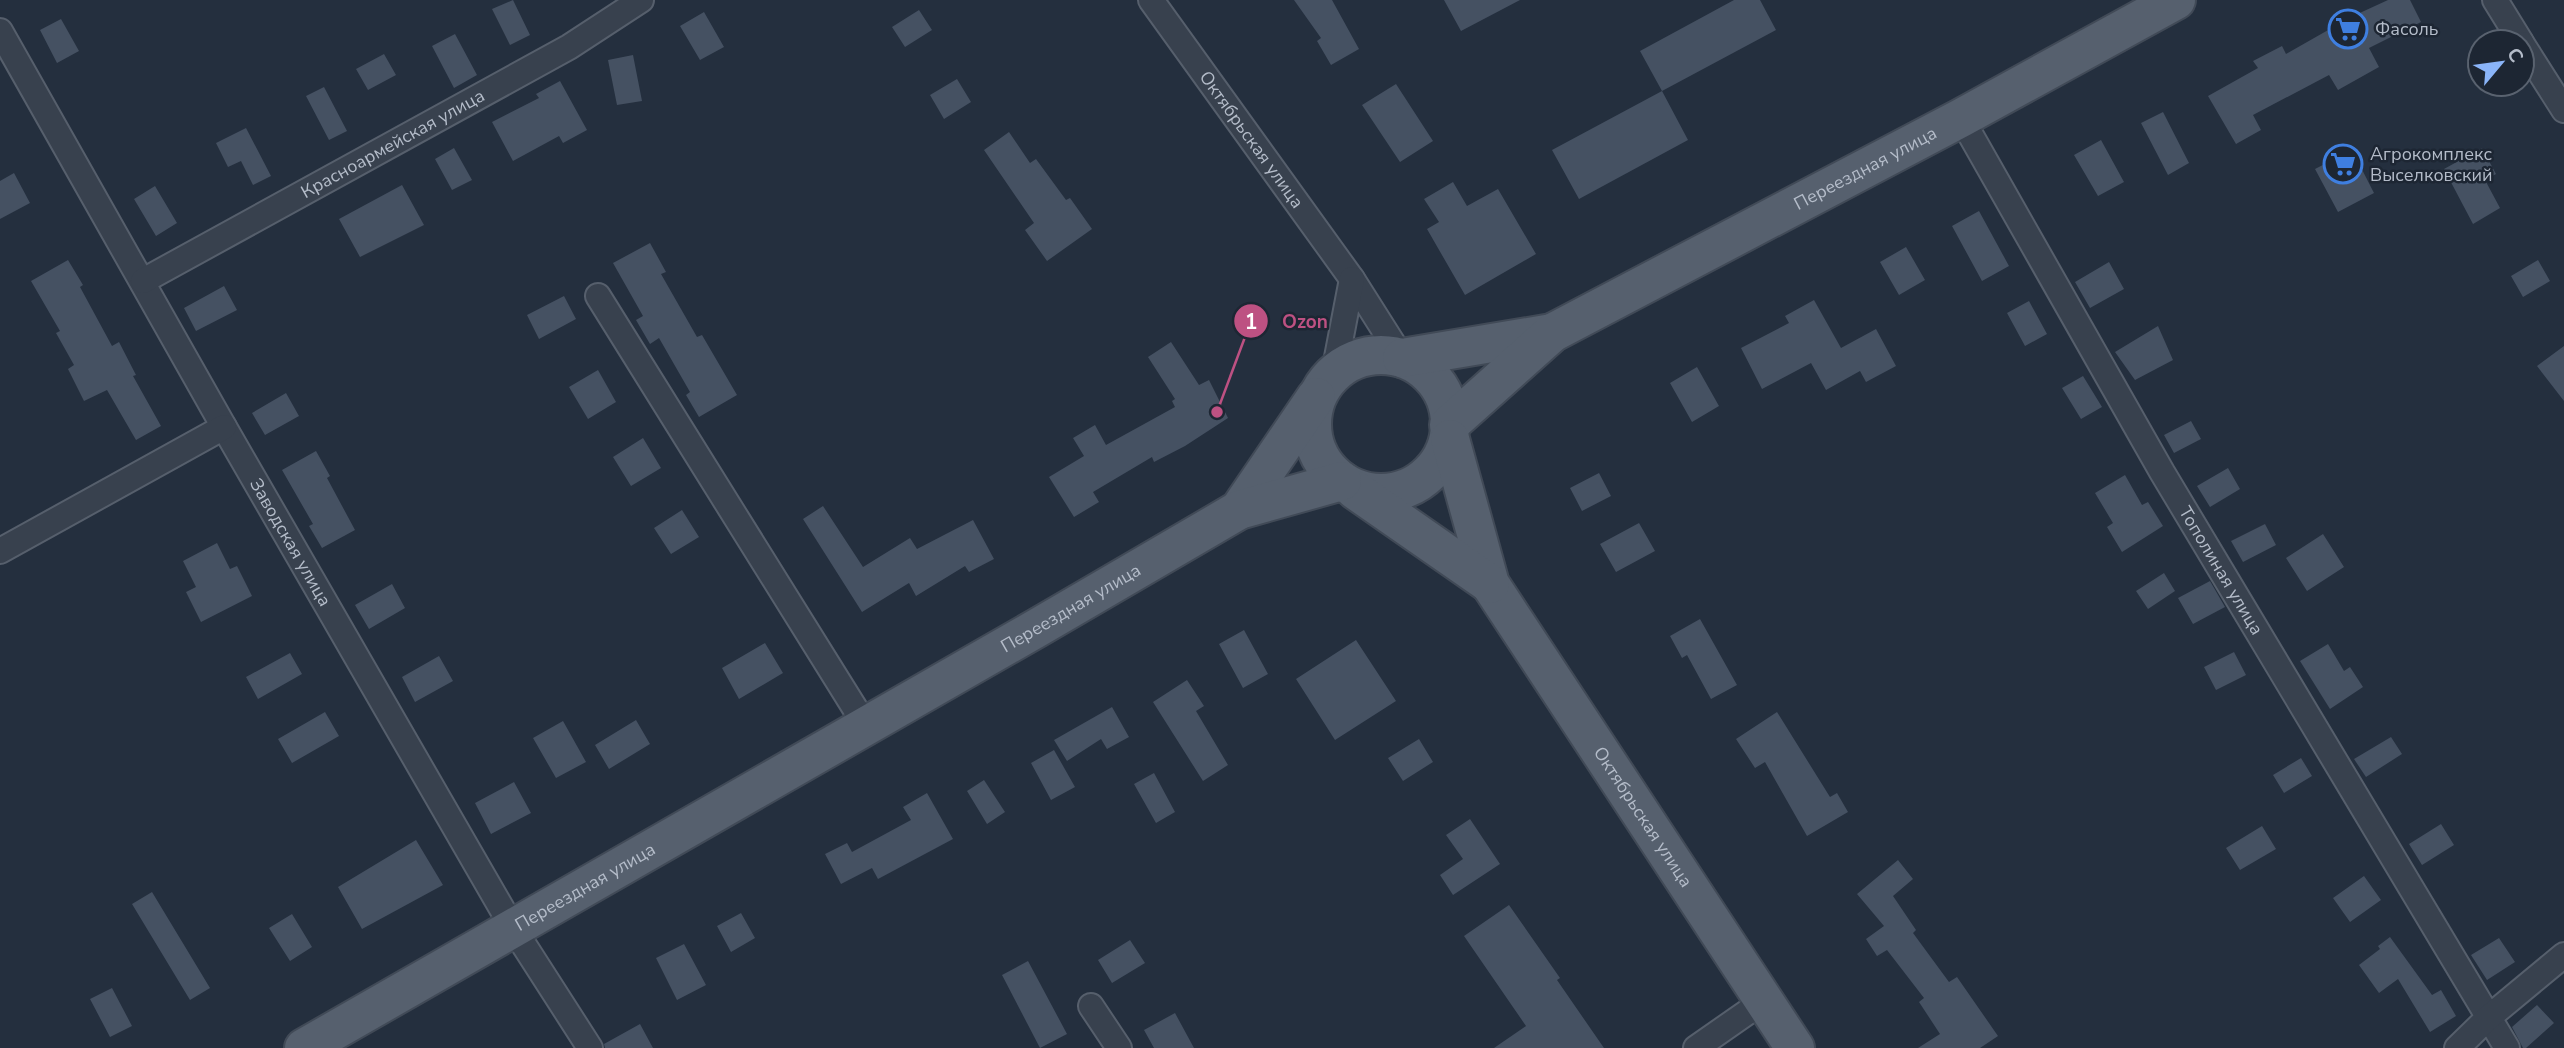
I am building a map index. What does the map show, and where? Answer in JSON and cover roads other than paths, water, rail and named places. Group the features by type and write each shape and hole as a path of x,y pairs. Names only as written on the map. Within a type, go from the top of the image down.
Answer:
{"main road":[{"name":"Переездная улица","path":"1449,432 1552,333 1961,118 2176,0"},
{"name":"Переездная улица","path":"1402,358 1552,333"},
{"path":"1378,355 1402,358 1431,376 1448,405 1449,432 1437,467 1413,487 1384,494 1348,484 1330,472 1316,448 1312,420 1327,383 1354,360 1378,355"},
{"name":"Переездная улица","path":"1239,510 1327,383"},
{"name":"Октябрьская улица","path":"1449,432 1490,584 1762,1002 1795,1048"},
{"name":"Переездная улица","path":"304,1048 1239,510 1348,484"},
{"name":"Октябрьская улица","path":"1348,484 1490,584"}],"street":[{"name":"Красноармейская улица","path":"143,281 569,47 640,0"},
{"name":"Октябрьская улица","path":"1151,0 1352,279 1402,358"},
{"path":"2495,0 2512,28"},
{"name":"Заводская улица","path":"0,31 224,427 513,928 590,1048"},
{"path":"2536,66 2564,110"},
{"name":"Тополиная улица","path":"1961,118 2162,472 2507,1048"},
{"path":"1327,383 1352,279"},
{"path":"598,296 866,726"},
{"path":"0,551 224,427"},
{"path":"2457,1048 2488,1018 2564,956"},
{"path":"1696,1048 1762,1002"},
{"path":"1091,1006 1119,1048"}],"place":[{"name":"Фасоль","path":"2348,29"},
{"name":"Агрокомплекс Выселковский","path":"2343,164"},
{"name":"Ozon","path":"1217,412"}]}
